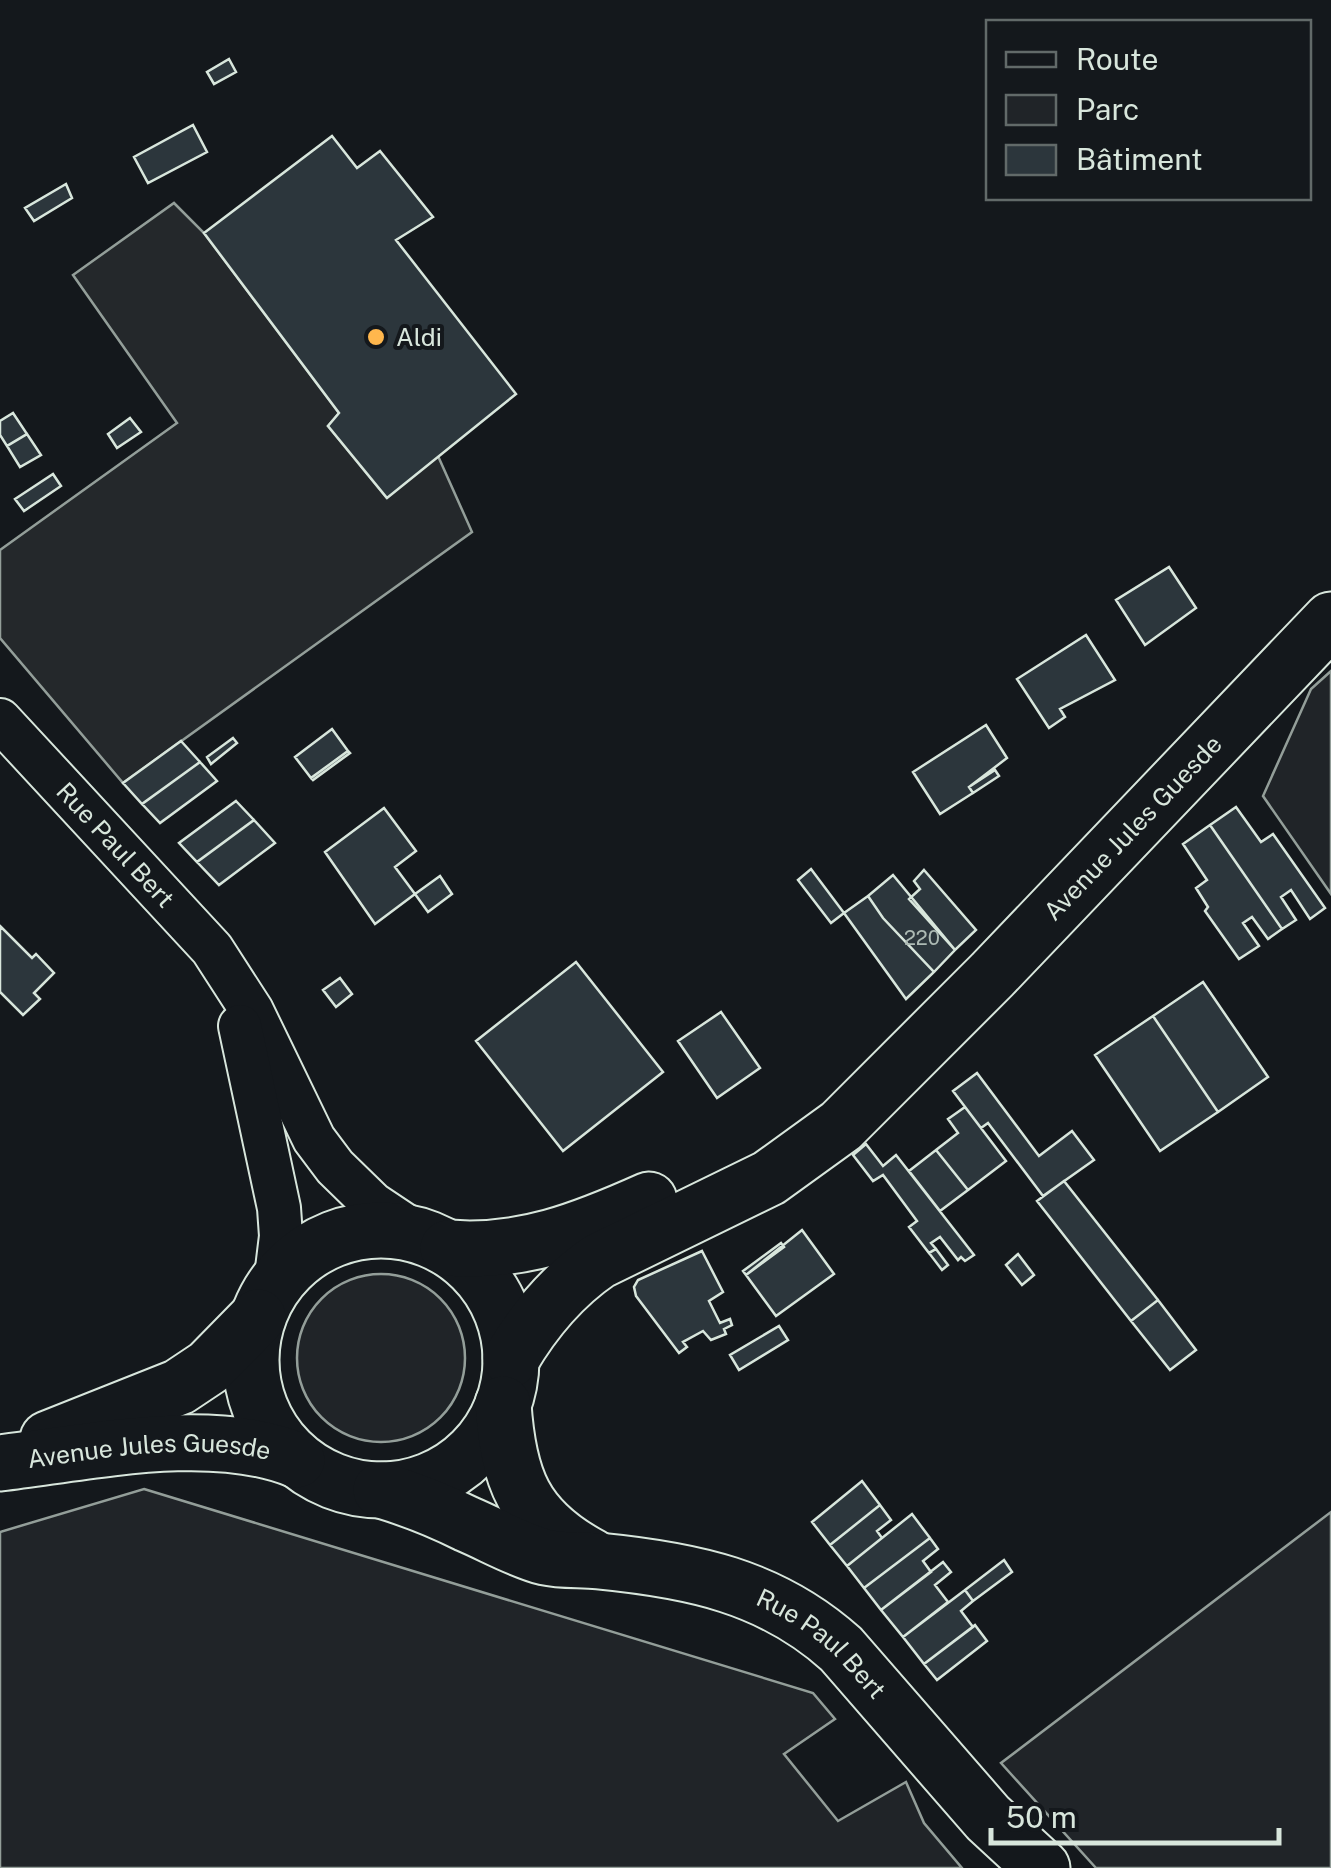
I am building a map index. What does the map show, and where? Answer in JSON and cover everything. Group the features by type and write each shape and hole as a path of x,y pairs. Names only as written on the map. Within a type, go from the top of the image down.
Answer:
{"main road":[{"name":"Avenue Jules Guesde","path":"507,1381 549,1303 572,1280 599,1261 708,1210 800,1158 840,1126 1331,620"},
{"name":"Avenue Jules Guesde","path":"434,1242 511,1248 632,1208 759,1146 931,1035"},
{"path":"376,1230 434,1242 471,1266 498,1302 507,1330 507,1381 490,1430 462,1462 424,1482 381,1490 336,1482 298,1460 270,1427 254,1387 252,1345 267,1301 307,1253 333,1239 376,1230"},
{"name":"Avenue Jules Guesde","path":"0,1461 179,1387 208,1367 267,1301"},
{"name":"Rue Paul Bert","path":"507,1381 508,1456 520,1490 559,1536 599,1561"},
{"name":"Avenue Jules Guesde","path":"0,1461 216,1442 259,1446 298,1460"},
{"name":"Rue Paul Bert","path":"381,1490 430,1506 544,1557 599,1561 723,1583 759,1593 802,1617 862,1670 988,1818 1042,1868"},
{"name":"Rue Paul Bert","path":"988,1818 1020,1868"}],"street":[{"name":"Rue Paul Bert","path":"0,720 186,918 228,972 252,1011 314,1139 335,1167 373,1204 434,1242"},
{"name":"Rue Paul Bert","path":"228,972 280,1208 281,1236 267,1301"}],"green space":[{"path":"1331,671 1331,894 1263,796 1311,689"},
{"path":"381,1274 413,1281 440,1299 458,1326 465,1358 458,1390 440,1417 413,1435 381,1442 349,1435 322,1417 304,1390 297,1358 304,1326 322,1299 349,1281"},
{"path":"144,1489 813,1693 835,1719 784,1754 838,1821 906,1782 924,1823 962,1868 0,1868 0,1532"},
{"path":"1331,1512 1331,1868 1096,1868 1001,1763"}],"shaded area":[{"path":"174,203 204,233 339,413 328,426 386,497 438,456 472,532 123,783 0,638 0,550 177,423 73,275"}],"building":[{"path":"229,59 236,72 214,84 207,72"},
{"path":"193,125 207,152 148,183 134,157"},
{"name":"Aldi","path":"332,136 357,168 380,151 433,217 396,240 516,394 387,498 328,426 339,413 204,233"},
{"path":"66,184 72,198 34,221 25,208"},
{"path":"13,413 27,434 7,446 0,435 0,421"},
{"path":"130,418 141,432 117,448 108,434"},
{"path":"27,434 41,455 20,467 7,446"},
{"path":"53,474 61,486 24,511 15,499"},
{"path":"1169,567 1196,608 1145,645 1116,600"},
{"path":"1086,635 1115,680 1060,709 1065,717 1049,728 1017,679"},
{"path":"986,725 1007,758 969,787 973,793 940,814 913,772"},
{"path":"332,729 348,751 311,778 295,757"},
{"path":"233,738 237,743 211,764 207,757"},
{"path":"181,741 200,762 142,804 123,783"},
{"path":"348,751 350,753 311,778"},
{"path":"200,762 217,781 160,823 142,804"},
{"path":"995,770 999,776 973,793 969,787"},
{"path":"236,801 254,820 197,862 179,843"},
{"path":"1236,807 1261,842 1273,834 1325,908 1310,919 1291,890 1281,897 1296,920 1282,929 1210,825"},
{"path":"384,808 416,851 395,867 415,894 375,924 325,852"},
{"path":"254,820 275,843 219,885 197,862"},
{"path":"1210,825 1282,929 1268,939 1252,917 1243,923 1259,946 1239,959 1205,911 1208,907 1196,888 1207,880 1183,844"},
{"path":"811,869 844,913 831,923 798,880"},
{"path":"924,870 976,930 955,950 909,899 920,889 914,881"},
{"path":"893,875 955,950 934,972 883,918 868,896"},
{"path":"440,876 452,894 428,912 415,894"},
{"path":"868,896 883,918 934,972 906,999 844,913"},
{"path":"0,926 32,958 36,954 54,973 34,993 40,999 23,1015 0,992"},
{"path":"576,962 663,1072 563,1151 476,1041"},
{"path":"340,978 352,994 336,1007 323,990"},
{"path":"1203,982 1268,1077 1218,1112 1153,1016"},
{"path":"721,1012 760,1068 717,1098 678,1041"},
{"path":"1153,1016 1218,1112 1160,1151 1095,1055"},
{"path":"977,1073 1039,1156 1072,1131 1094,1160 1043,1196 988,1123 981,1128 953,1091"},
{"path":"965,1107 1006,1161 968,1190 936,1150 958,1133 948,1119"},
{"path":"866,1144 883,1166 896,1155 974,1255 965,1261 961,1257 958,1260 940,1237 931,1243 936,1249 929,1253 909,1227 917,1221 883,1175 873,1181 853,1155"},
{"path":"936,1150 968,1190 940,1211 909,1171"},
{"path":"1064,1181 1158,1300 1131,1321 1037,1201"},
{"path":"802,1230 834,1274 776,1316 746,1275"},
{"path":"781,1243 784,1247 746,1275 743,1271"},
{"path":"936,1249 948,1265 942,1270 929,1253"},
{"path":"702,1251 723,1292 709,1301 720,1323 730,1319 732,1325 724,1329 726,1334 711,1340 703,1331 683,1342 687,1347 679,1353 636,1296 634,1287 638,1280"},
{"path":"1018,1254 1034,1275 1022,1285 1006,1265"},
{"path":"1158,1300 1196,1350 1170,1370 1131,1321"},
{"path":"779,1326 788,1340 739,1370 730,1355"},
{"path":"862,1481 880,1505 830,1545 812,1522"},
{"path":"880,1505 891,1520 877,1531 882,1538 847,1566 830,1545"},
{"path":"912,1514 930,1538 864,1588 847,1566"},
{"path":"930,1538 938,1549 923,1561 931,1572 881,1610 864,1588"},
{"path":"1004,1560 1012,1572 973,1601 965,1590"},
{"path":"943,1562 951,1572 935,1585 948,1602 903,1637 881,1610"},
{"path":"965,1590 973,1601 961,1611 973,1627 924,1664 903,1637"},
{"path":"975,1625 987,1641 937,1680 924,1664"}],"place":[{"name":"Aldi","path":"376,337"}]}
